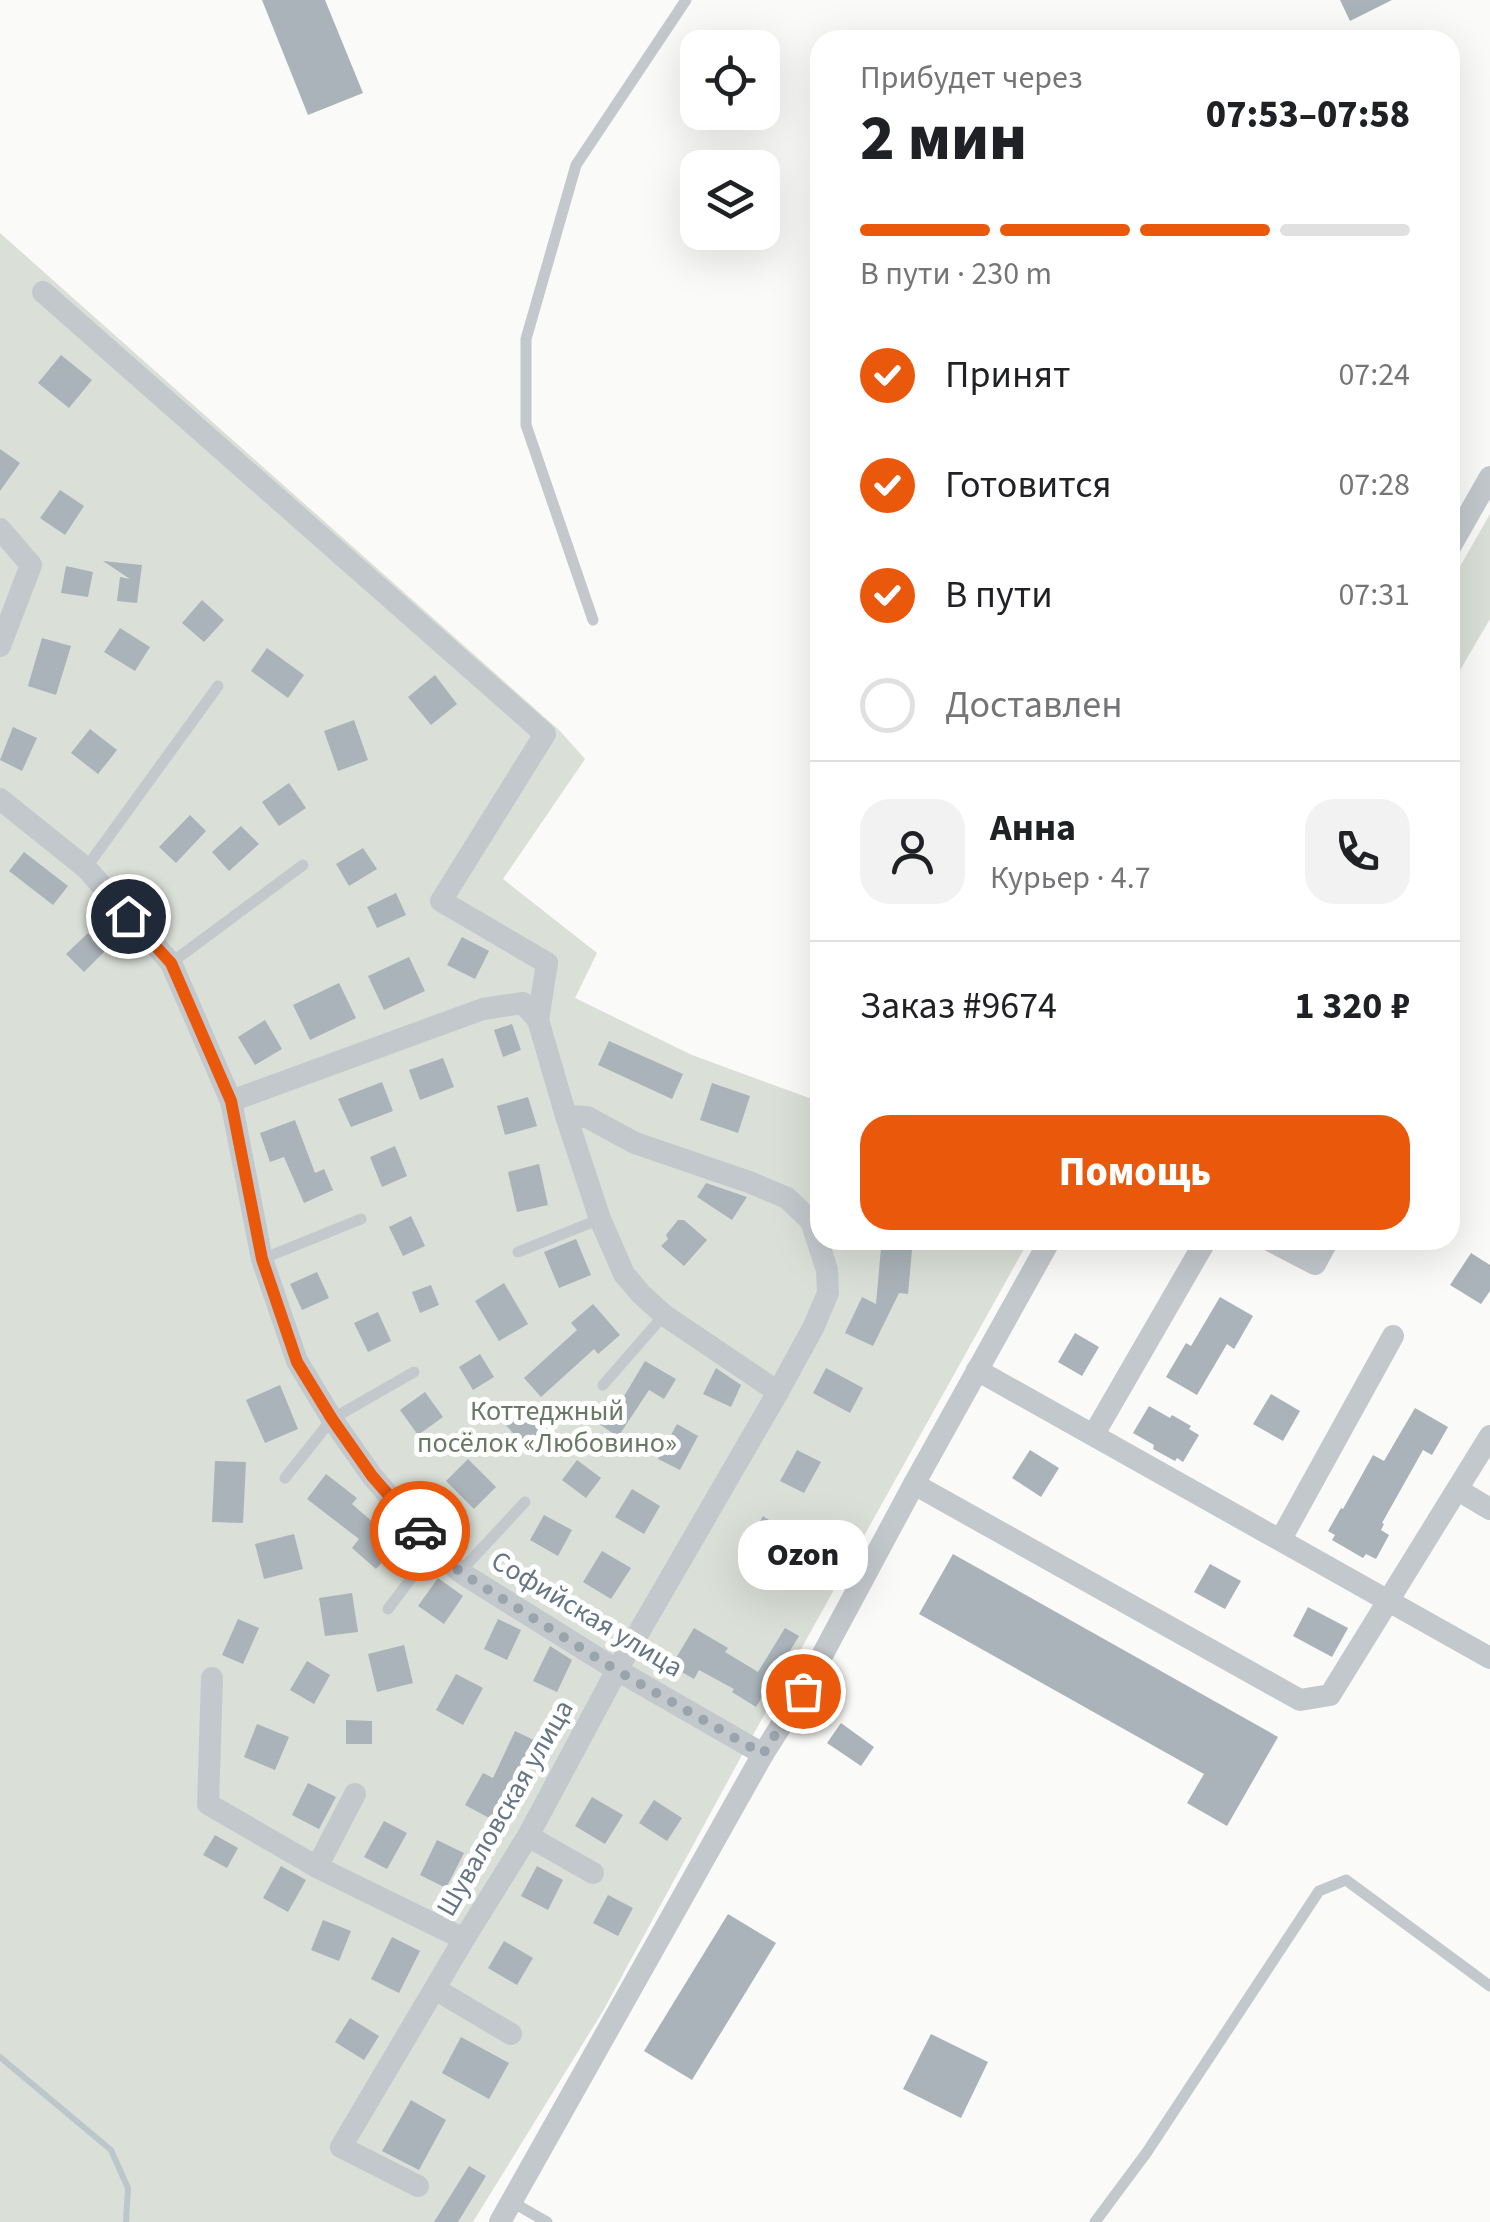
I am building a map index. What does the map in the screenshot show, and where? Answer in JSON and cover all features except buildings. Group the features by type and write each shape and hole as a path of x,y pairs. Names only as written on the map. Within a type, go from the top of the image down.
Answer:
{"street":[{"path":"43,292 545,734 441,901 547,963 538,1020"},
{"path":"1460,530 1490,478"},
{"path":"0,529 31,565 0,646"},
{"name":"Софийская улица","path":"0,799 86,868 171,963 231,1101 262,1259 297,1362 372,1476 460,1572 616,1670 763,1754"},
{"path":"231,1101 484,1009 523,1003 538,1020 600,1218 624,1274 664,1315 778,1392"},
{"name":"Шуваловская улица","path":"566,1116 587,1117 635,1143 787,1198 810,1220"},
{"name":"Шуваловская улица","path":"418,2186 342,2147 528,1836 616,1670 814,1326 828,1292 820,1250"},
{"path":"506,2212 763,1754 803,1691 1044,1250"},
{"path":"1094,1434 1200,1250"},
{"path":"1288,1250 1315,1264 1323,1250"},
{"path":"1281,1540 1394,1336"},
{"path":"977,1370 1490,1658"},
{"path":"914,1484 1300,1700 1330,1695 1490,1436"},
{"path":"1458,1490 1490,1509"},
{"path":"212,1678 208,1804 317,1867 464,1939"},
{"path":"317,1867 355,1794"},
{"path":"528,1836 593,1873"},
{"path":"436,1989 511,2034"}],"lane":[{"path":"593,620 526,425 526,339 576,165 686,0"},
{"path":"86,868 218,686"},
{"path":"171,963 304,866"},
{"path":"262,1259 361,1218"},
{"path":"518,1252 600,1218"},
{"path":"603,1386 664,1315"},
{"path":"285,1478 332,1419 414,1372"},
{"path":"460,1572 525,1502"},
{"path":"388,1609 434,1548"},
{"path":"1095,2222 1147,2152 1318,1890 1346,1880 1490,1986"},
{"path":"506,2212 547,2222"}],"green space":[{"name":"Коттеджный посёлок «Любовино»","path":"0,233 560,731 585,759 503,879 597,953 575,998 692,1055 810,1098 810,1250 1023,1250 603,2011 473,2222 0,2222"},
{"path":"1490,514 1490,619 1460,670 1460,566"}],"waterway":[{"path":"0,2057 111,2150 128,2188 126,2222"}],"way so far":[{"path":"420,1531 460,1572 616,1670 763,1754 803,1691"}],"place":[{"name":"Ozon","path":"803,1691"}],"route":[{"path":"128,916 171,963 231,1101 262,1259 297,1362 372,1476 420,1531"}]}
